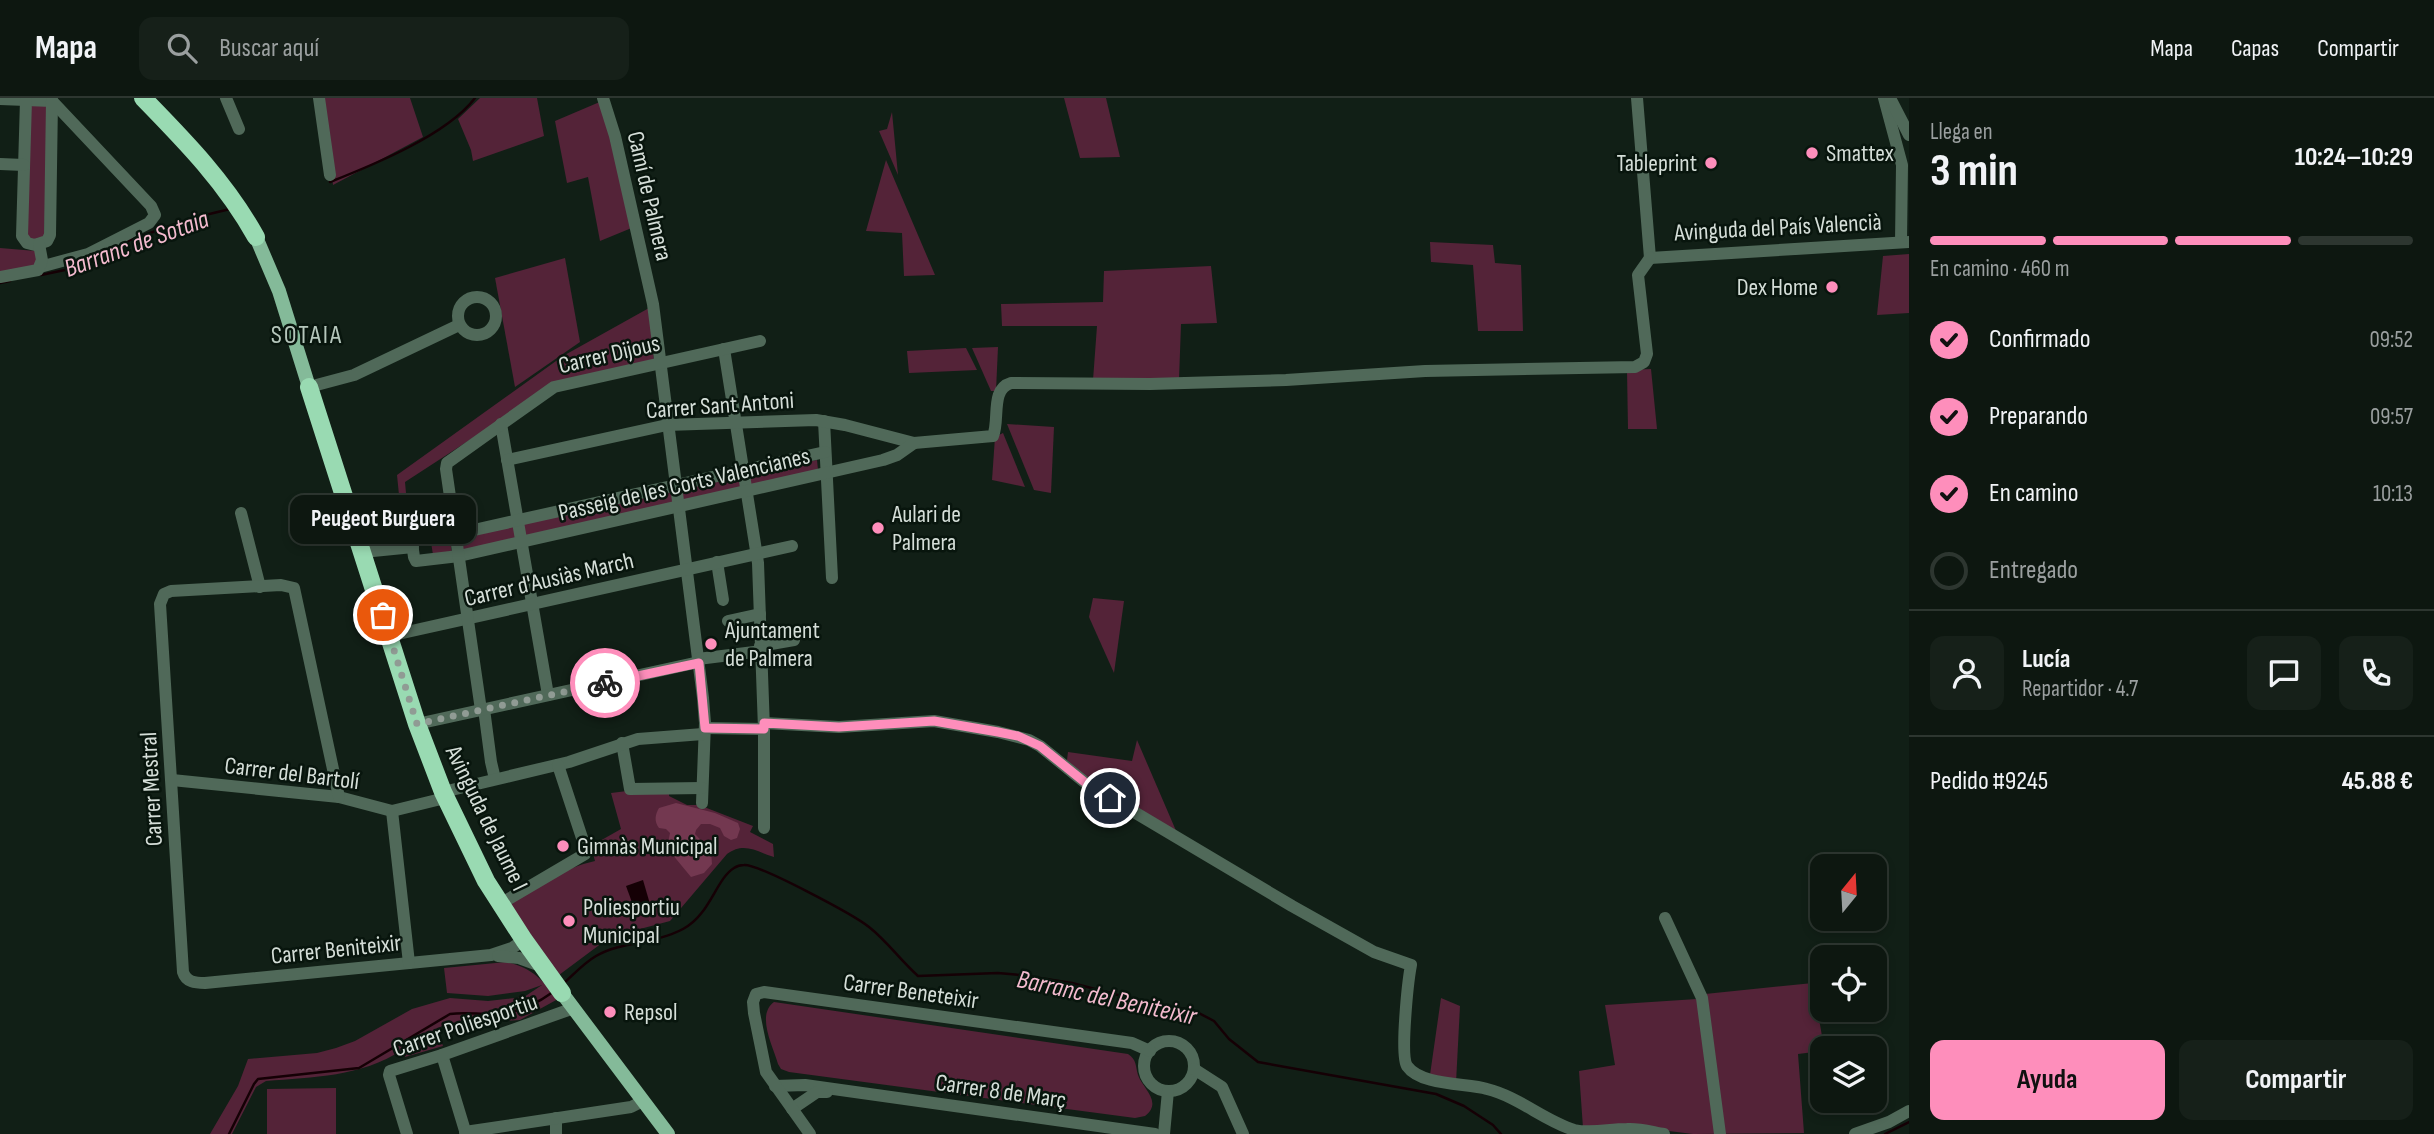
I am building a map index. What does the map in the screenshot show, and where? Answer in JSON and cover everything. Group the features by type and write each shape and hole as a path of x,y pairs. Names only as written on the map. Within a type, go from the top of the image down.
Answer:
{"highway":[{"path":"148,100 209,166 233,198 256,237"},
{"name":"Avinguda de Jaume I","path":"309,387 417,724 444,795 500,904 562,993"}],"main road":[{"path":"256,237 279,291 309,387"},
{"path":"562,993 668,1134"}],"street":[{"path":"226,98 239,129"},
{"path":"319,98 330,175"},
{"name":"Camí de Palmera","path":"603,98 615,136 653,304 699,661 704,731 702,803"},
{"path":"1637,98 1650,258"},
{"path":"1884,98 1902,166 1905,242"},
{"path":"1890,98 1909,135"},
{"path":"0,99 55,100 151,206 155,215 149,223 88,254 34,271 0,277"},
{"path":"26,100 22,239 27,243 38,244 47,241 50,235 55,100"},
{"path":"0,164 24,165"},
{"path":"1905,242 1909,214"},
{"name":"Avinguda del País Valencià","path":"1650,258 1905,242"},
{"path":"38,244 42,255 40,267"},
{"name":"Carrer Sant Antoni","path":"507,460 667,425 824,421 914,443 993,436 997,428 999,391 1004,385 1011,383 1150,384 1286,380 1425,371 1635,368 1644,362 1647,354 1638,275 1650,258"},
{"path":"309,387 354,375 459,325"},
{"name":"Carrer Dijous","path":"456,534 447,463 554,387 760,341"},
{"path":"724,349 757,554 764,726 764,828"},
{"path":"824,421 832,578"},
{"path":"501,424 548,695"},
{"name":"Passeig de les Corts Valencianes","path":"459,556 891,458 914,443"},
{"name":"Passeig de les Corts Valencianes","path":"456,534 825,452"},
{"path":"241,513 260,587 293,587 339,797"},
{"path":"363,552 413,547 410,529"},
{"path":"456,534 495,779"},
{"name":"Carrer d'Ausiàs March","path":"390,636 792,546"},
{"name":"Carrer d'Ausiàs March","path":"413,547 416,561 459,556"},
{"path":"718,562 723,600"},
{"name":"Carrer Mestral","path":"187,979 183,972 160,601 162,595 170,591 260,587"},
{"path":"728,621 760,614"},
{"path":"417,724 794,640"},
{"path":"599,684 603,707"},
{"name":"Carrer del Bartolí","path":"172,780 339,797 393,811 495,779 558,765 622,743 656,736 764,726 839,727 934,721 1018,736 1040,746 1087,784 1292,906 1374,952 1411,965 1407,990 1405,1061 1412,1071 1449,1085 1485,1088 1505,1095 1552,1121 1575,1130 1594,1133 1628,1129 1664,1134"},
{"path":"622,743 630,789 702,788"},
{"path":"500,904 585,854 558,765"},
{"path":"393,811 409,963"},
{"path":"1665,918 1702,998 1720,1134"},
{"name":"Carrer Beniteixir","path":"187,979 205,983 491,955 512,957 523,955 527,944"},
{"name":"Carrer Beniteixir","path":"491,955 527,944"},
{"name":"Carrer Beniteixir","path":"512,957 546,971"},
{"name":"Carrer Beneteixir","path":"775,1086 762,1060 753,1002 756,994 764,992 1132,1043 1150,1051"},
{"name":"Carrer Poliesportiu","path":"407,1134 390,1071 574,1008"},
{"path":"1161,1042 1176,1042 1188,1049 1192,1055 1194,1069 1192,1076 1182,1087 1168,1091 1154,1085 1146,1073 1146,1058 1161,1042"},
{"path":"442,1055 466,1133 631,1107 643,1101"},
{"path":"1194,1069 1222,1087 1243,1134"},
{"name":"Carrer 8 de Març","path":"775,1086 805,1085 1155,1134"},
{"path":"775,1086 810,1134"},
{"name":"Carrer 8 de Març","path":"792,1109 817,1092 841,1091"},
{"path":"1164,1134 1168,1091"},
{"path":"1854,1134 1889,1122 1909,1111"},
{"path":"556,1118 556,1134"}],"shaded area":[{"path":"323,98 410,98 423,137 333,185"},
{"path":"480,98 537,98 544,136 473,161 458,119"},
{"path":"1064,98 1106,98 1120,157 1080,158"},
{"path":"602,101 634,227 600,241 588,177 567,183 555,121"},
{"path":"33,105 50,108 44,240 27,239"},
{"path":"892,112 898,175 879,131 887,129"},
{"path":"886,160 935,275 904,276 902,233 866,231"},
{"path":"1430,242 1493,245 1495,263 1521,265 1523,331 1478,331 1473,265 1431,262"},
{"path":"0,248 36,251 38,260 33,267 0,273"},
{"path":"1909,254 1909,313 1877,315 1883,256"},
{"path":"565,258 580,342 515,387 495,278"},
{"path":"1211,266 1217,323 1181,324 1179,380 1093,380 1097,326 1002,326 1001,304 1103,302 1104,271"},
{"path":"649,308 654,360 562,380 405,482 407,504 400,505 397,475 563,356"},
{"path":"998,347 996,391 991,391 972,348"},
{"path":"966,348 977,370 909,373 907,351"},
{"path":"1651,369 1657,429 1628,429 1627,370"},
{"path":"1007,424 1054,427 1051,493 1034,490"},
{"path":"1003,433 1025,487 992,480 995,437"},
{"path":"817,460 818,470 751,486 749,473"},
{"path":"739,475 742,490 683,503 680,488"},
{"path":"671,490 673,505 526,537 523,522"},
{"path":"514,525 516,539 461,551 459,536"},
{"path":"448,527 452,553 433,555 431,542 436,541 435,529"},
{"path":"1093,598 1124,601 1114,673 1089,617"},
{"path":"1137,740 1177,833 1089,781 1067,760 1068,752 1132,761"},
{"path":"669,791 669,796 687,805 699,805 753,826 750,832 773,844 774,857 750,849 733,850 670,921 610,937 559,975 510,905 550,878 595,861 591,846 621,829 611,793"},
{"path":"676,803 715,813 738,823 740,829 737,838 731,840 724,836 720,828 701,824 695,834 711,851 712,864 704,873 691,877 672,854 668,843 670,833 659,828 656,820 659,808"},
{"path":"643,880 652,911 637,916 626,886"},
{"path":"506,962 523,967 536,975 558,999 520,1020 445,1024 437,1029 443,1046 405,1057 402,1050 370,1066 353,1071 266,1081 256,1087 232,1134 210,1134 238,1086 248,1059 317,1053 355,1041 412,1009 450,998 488,1001 524,997 542,985 525,991 488,996 447,993 444,968"},
{"path":"1810,983 1810,1022 1820,1022 1822,1036 1810,1036 1810,1052 1798,1054 1804,1133 1693,1134 1620,1125 1583,1128 1579,1071 1615,1065 1605,1005 1697,999 1705,994"},
{"path":"1441,998 1460,1006 1456,1083 1430,1075"},
{"path":"774,1002 1128,1054 1134,1061 1152,1106 1145,1116 1135,1118 789,1072 781,1069 778,1064 767,1031 766,1015"},
{"path":"336,1088 336,1134 267,1134 267,1089"}],"waterway":[{"name":"Barranc de Sotaia","path":"330,182 408,148 447,124 475,98"},
{"name":"Barranc de Sotaia","path":"41,275 84,266 130,240 193,218 230,209"},
{"name":"Barranc de Sotaia","path":"0,283 10,281"},
{"name":"Barranc del Beniteixir","path":"564,983 587,962 606,951 683,929 700,915 728,873 744,865 786,881 860,921 882,938 918,976 998,973 1020,975 1072,983 1160,1006 1193,1010 1214,1021 1229,1039 1258,1062 1436,1094 1464,1106 1493,1125 1501,1134"},
{"name":"Barranc del Beniteixir","path":"229,1134 258,1079 359,1068 450,1014 507,1013 531,1005 553,992"},
{"name":"Barranc del Beniteixir","path":"1885,1134 1909,1122"}],"way so far":[{"path":"383,615 417,724 605,683"}],"place":[{"name":"Smattex","path":"1812,153"},
{"name":"Tableprint","path":"1711,163"},
{"name":"Dex Home","path":"1832,287"},
{"name":"Aulari de Palmera","path":"878,528"},
{"name":"Peugeot Burguera","path":"383,615"},
{"name":"Ajuntament de Palmera","path":"711,644"},
{"name":"Gimnàs Municipal","path":"563,846"},
{"name":"Poliesportiu Municipal","path":"569,921"},
{"name":"Repsol","path":"610,1012"}],"district":[{"name":"SOTAIA","path":"307,334"}],"route":[{"path":"605,683 699,663 705,728 764,729 764,723 849,727 926,721 975,727 1029,740 1110,798"}]}
